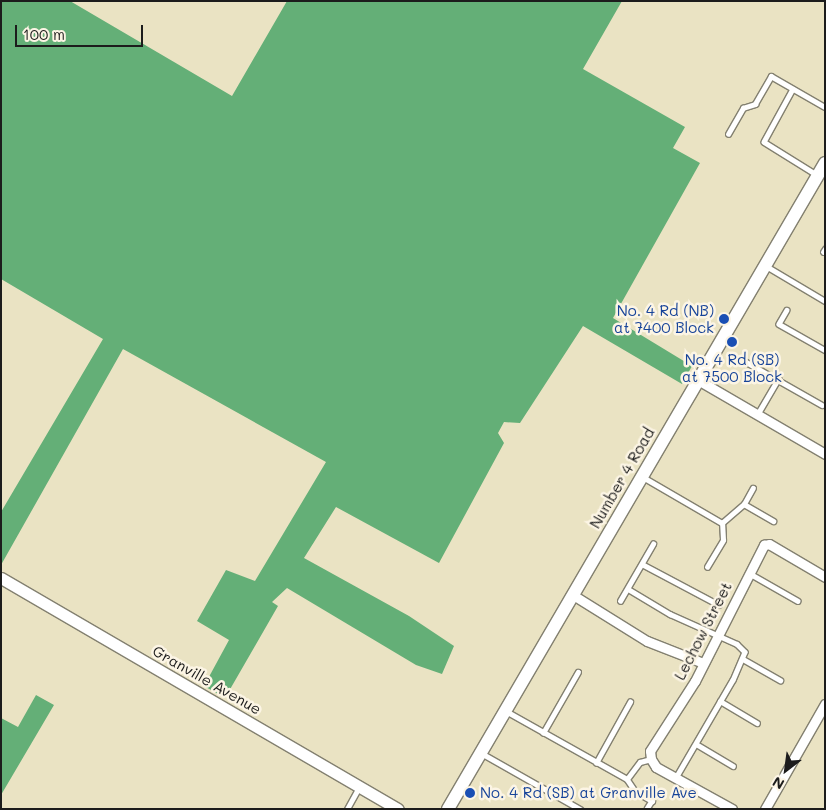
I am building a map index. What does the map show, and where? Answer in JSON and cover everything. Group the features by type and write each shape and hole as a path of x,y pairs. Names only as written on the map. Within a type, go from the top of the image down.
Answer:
{"main road":[{"name":"Number 4 Road","path":"448,809 825,163"}],"street":[{"path":"698,380 825,454"},
{"name":"Lechow Street","path":"650,758 650,750 695,682 719,637 726,615 759,551 769,544 825,577"},
{"name":"Granville Avenue","path":"1,578 398,809"},
{"path":"573,595 647,641 703,664"},
{"path":"765,809 825,704"},
{"path":"650,758 656,767 720,806 732,809"}],"lane":[{"path":"728,134 743,108 755,104 771,76 825,107"},
{"path":"794,89 764,142 818,175"},
{"path":"765,266 825,301"},
{"path":"787,310 779,324 823,348 825,341"},
{"path":"741,359 822,405"},
{"path":"757,415 778,379"},
{"path":"642,476 722,523"},
{"path":"722,523 744,504 753,488"},
{"path":"744,504 773,521"},
{"path":"708,567 723,540 722,523"},
{"path":"620,602 653,544"},
{"path":"642,564 719,606"},
{"path":"748,572 798,601"},
{"path":"628,589 742,648 743,659 676,778"},
{"path":"743,659 780,680"},
{"path":"543,733 578,672"},
{"path":"596,763 630,702"},
{"path":"720,702 757,723"},
{"path":"506,710 543,733 627,779 634,791 652,801 647,809"},
{"path":"696,744 732,766"},
{"path":"481,752 580,809"},
{"path":"627,779 640,762 650,758"},
{"path":"347,809 360,786"}],"green space":[{"path":"1,1 70,1 232,96 287,1 622,1 583,69 685,127 673,148 700,163 613,318 692,366 682,384 583,326 520,423 504,422 498,433 504,443 439,563 336,507 304,558 409,616 454,646 442,674 416,665 287,588 272,602 278,606 225,698 204,686 229,640 197,621 226,570 255,581 326,462 123,349 1,565 1,512 103,339 1,279"},
{"path":"36,695 54,705 1,795 1,718 18,727"}],"place":[{"name":"No. 4 Rd (NB) at 7400 Block","path":"724,319"},
{"name":"No. 4 Rd (SB) at 7500 Block","path":"732,342"},
{"name":"No. 4 Rd (SB) at Granville Ave","path":"470,793"}]}
